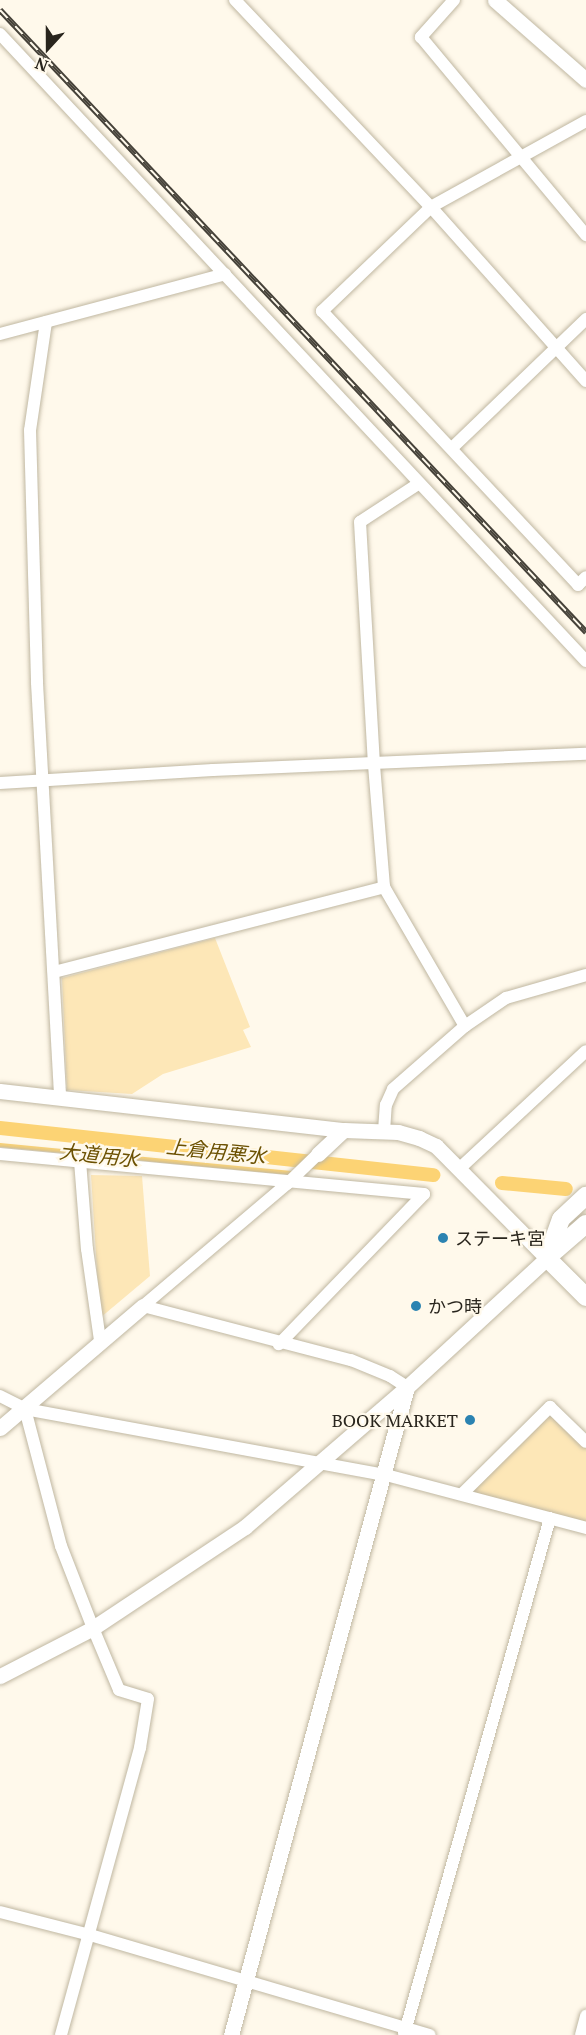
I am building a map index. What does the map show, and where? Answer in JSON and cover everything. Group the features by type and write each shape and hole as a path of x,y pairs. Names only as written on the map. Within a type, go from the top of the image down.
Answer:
{"main road":[{"path":"547,1258 561,1219 586,1196"},
{"path":"547,1258 586,1224"},
{"path":"547,1258 586,1297"}],"street":[{"path":"236,0 431,207 586,381"},
{"path":"454,0 421,37 586,235"},
{"path":"495,0 586,80"},
{"path":"0,34 418,484 586,661"},
{"path":"586,121 431,207 322,311 453,447 578,585 586,577"},
{"path":"0,334 225,274"},
{"path":"453,447 586,320"},
{"path":"46,322 30,430 43,781 60,1098"},
{"path":"418,484 360,522 374,765 384,887 465,1026"},
{"path":"0,783 213,770 374,765 586,754"},
{"path":"54,972 384,887"},
{"path":"384,1131 386,1105 393,1089 465,1026 507,998 586,975"},
{"path":"459,1169 586,1051"},
{"path":"0,1091 344,1130 384,1131 419,1138 436,1146 547,1258 407,1387 245,1527 93,1629 0,1676"},
{"path":"0,1428 25,1409 100,1340 287,1185 344,1130"},
{"path":"0,1154 287,1185 424,1194 279,1344"},
{"path":"80,1161 87,1249 100,1340"},
{"path":"142,1305 279,1344 351,1360 390,1376 407,1387"},
{"path":"231,2035 386,1475 407,1387"},
{"path":"0,1396 25,1409 317,1465 386,1475 586,1528"},
{"path":"462,1494 550,1407 586,1442"},
{"path":"25,1409 61,1546 93,1629 119,1690 148,1699 140,1748 61,2035"},
{"path":"405,2032 550,1518"},
{"path":"0,1912 247,1980 405,2032 430,2035"},
{"path":"581,2035 586,2016"}],"shaded area":[{"path":"215,938 250,1027 243,1030 251,1047 163,1074 132,1094 67,1090 62,978"},
{"path":"91,1175 142,1176 150,1276 100,1318"},
{"path":"546,1417 556,1417 586,1448 586,1523 475,1493 475,1488"}],"waterway":[{"name":"上倉用悪水","path":"0,1128 433,1175"},
{"name":"大道用水","path":"0,1145 292,1173"},
{"name":"上倉用悪水","path":"502,1183 566,1189"}],"railway":[{"path":"0,10 586,632"}],"place":[{"name":"ステーキ宮","path":"443,1238"},
{"name":"かつ時","path":"416,1306"},
{"name":"BOOK MARKET","path":"470,1420"}]}
